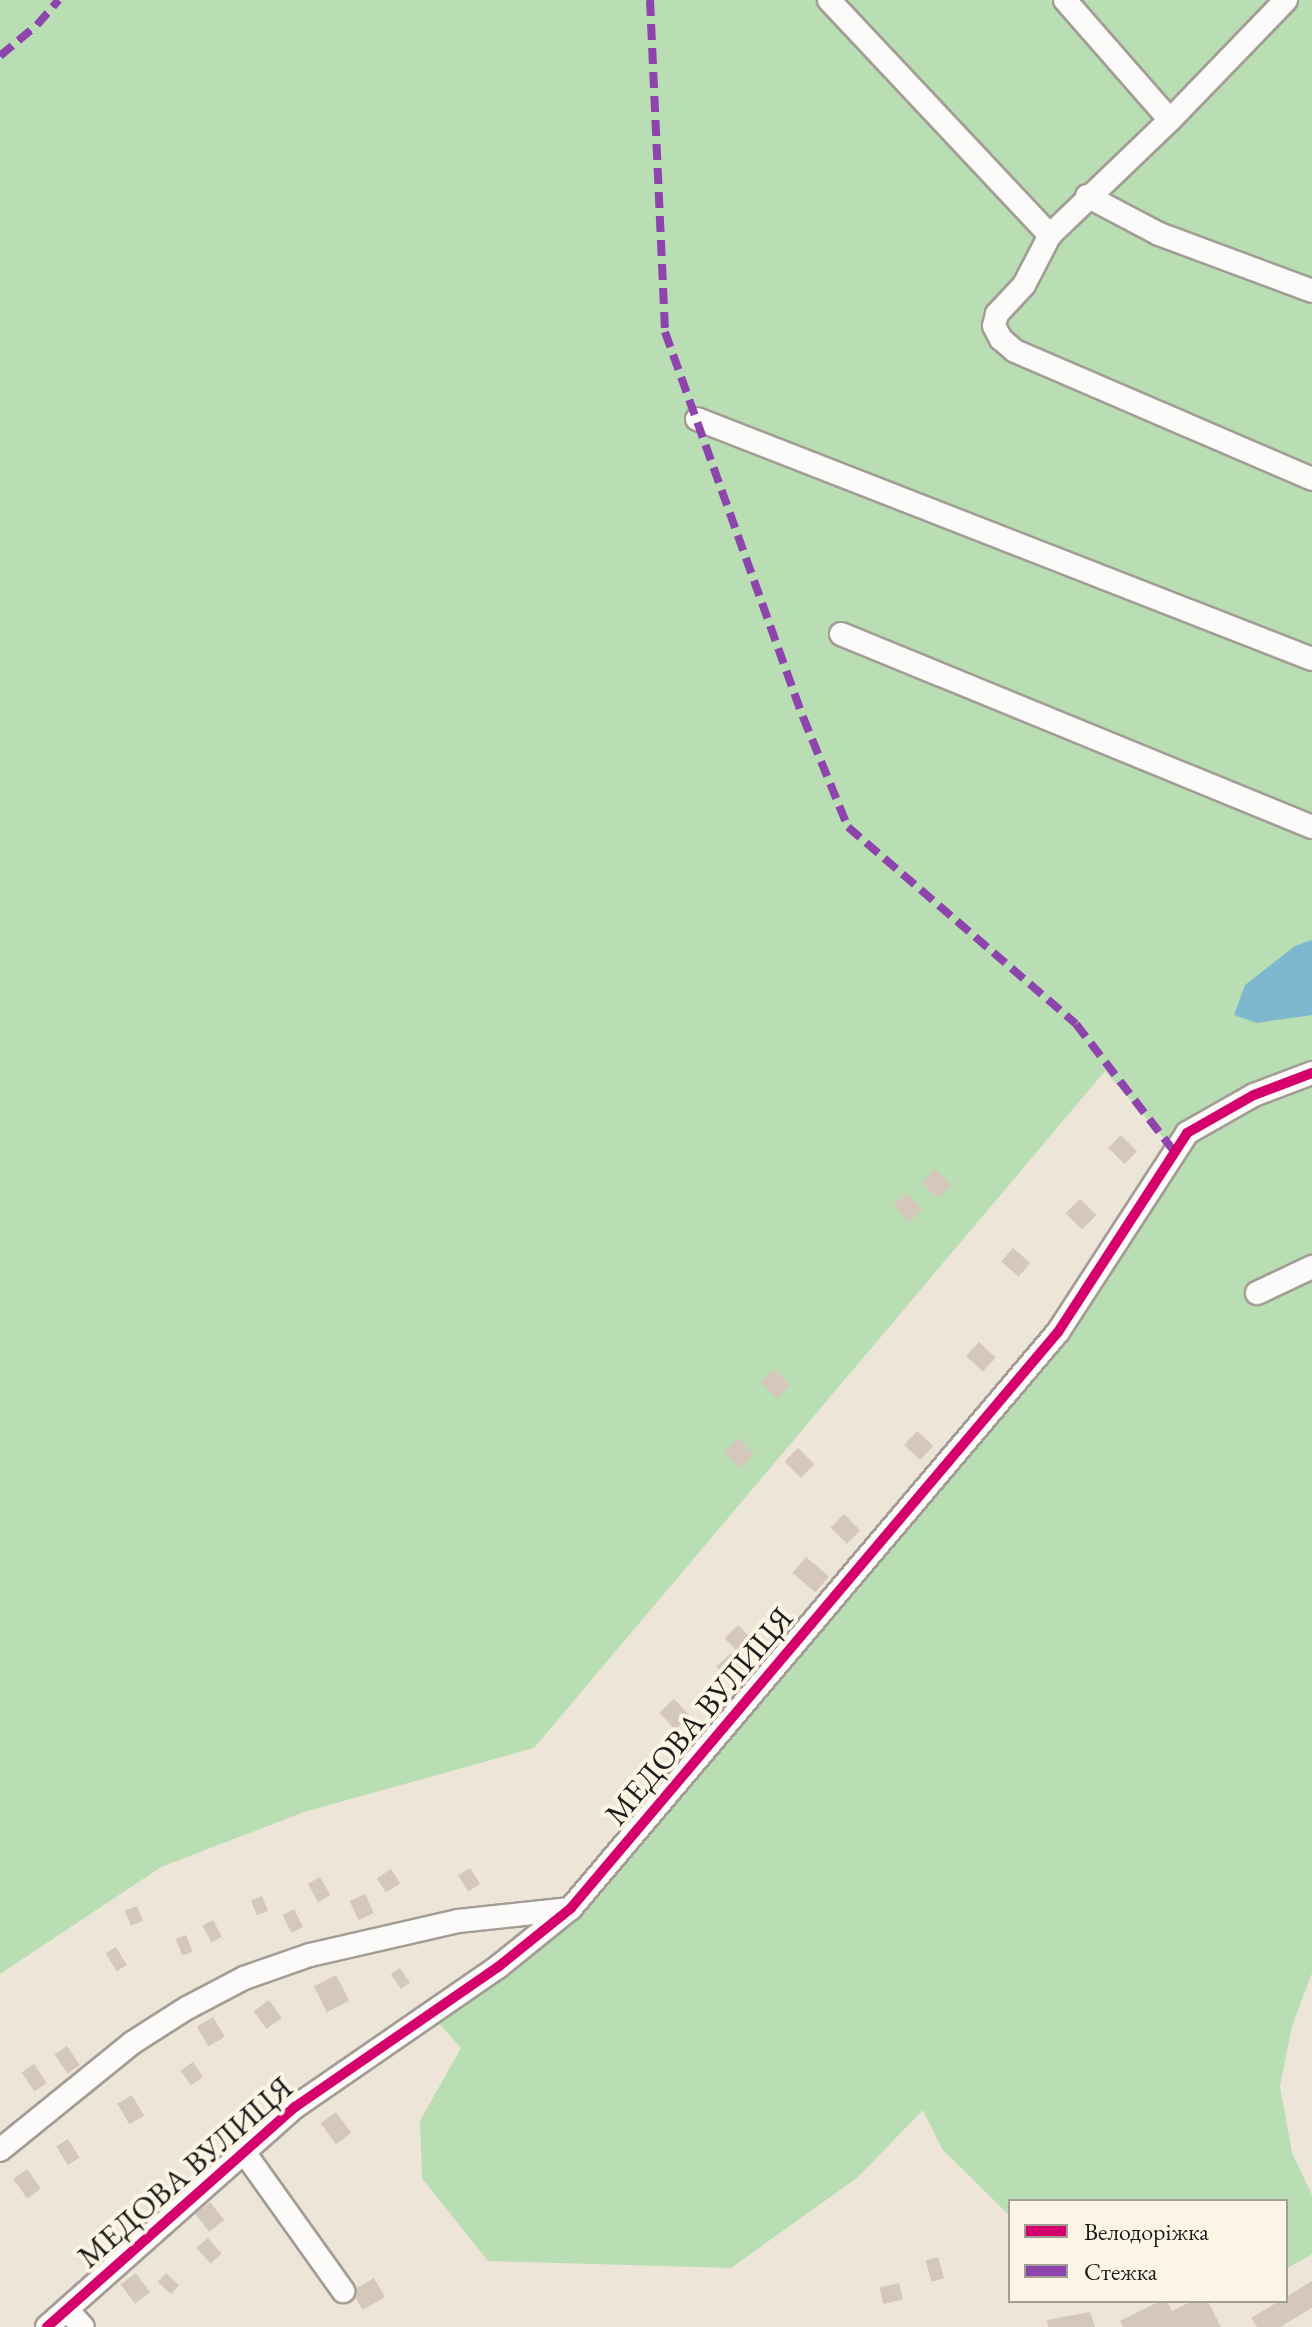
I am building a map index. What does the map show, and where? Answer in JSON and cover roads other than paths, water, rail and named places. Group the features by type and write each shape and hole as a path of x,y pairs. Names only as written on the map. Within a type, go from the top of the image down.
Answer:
{"street":[{"path":"829,0 1050,235"},
{"path":"1065,0 1170,120"},
{"path":"1286,0 1170,120 1087,196 1050,235 1024,285 997,314 994,326 1001,339 1015,351 1312,479"},
{"path":"1087,196 1159,234 1312,291"},
{"path":"697,419 1312,659"},
{"path":"841,634 1312,827"},
{"name":"МЕДОВА ВУЛИЦЯ","path":"47,2327 295,2107 476,1983 571,1908 1058,1332 1187,1133 1254,1095 1312,1073"},
{"path":"1257,1293 1312,1267"},
{"path":"0,2150 132,2043 187,2008 244,1978 310,1955 458,1921 571,1908"},
{"path":"244,2152 343,2291"},
{"name":"МЕДОВА ВУЛИЦЯ","path":"67,2310 83,2327"}],"water":[{"path":"1312,940 1312,1015 1257,1023 1234,1015 1245,985 1295,946"}]}
